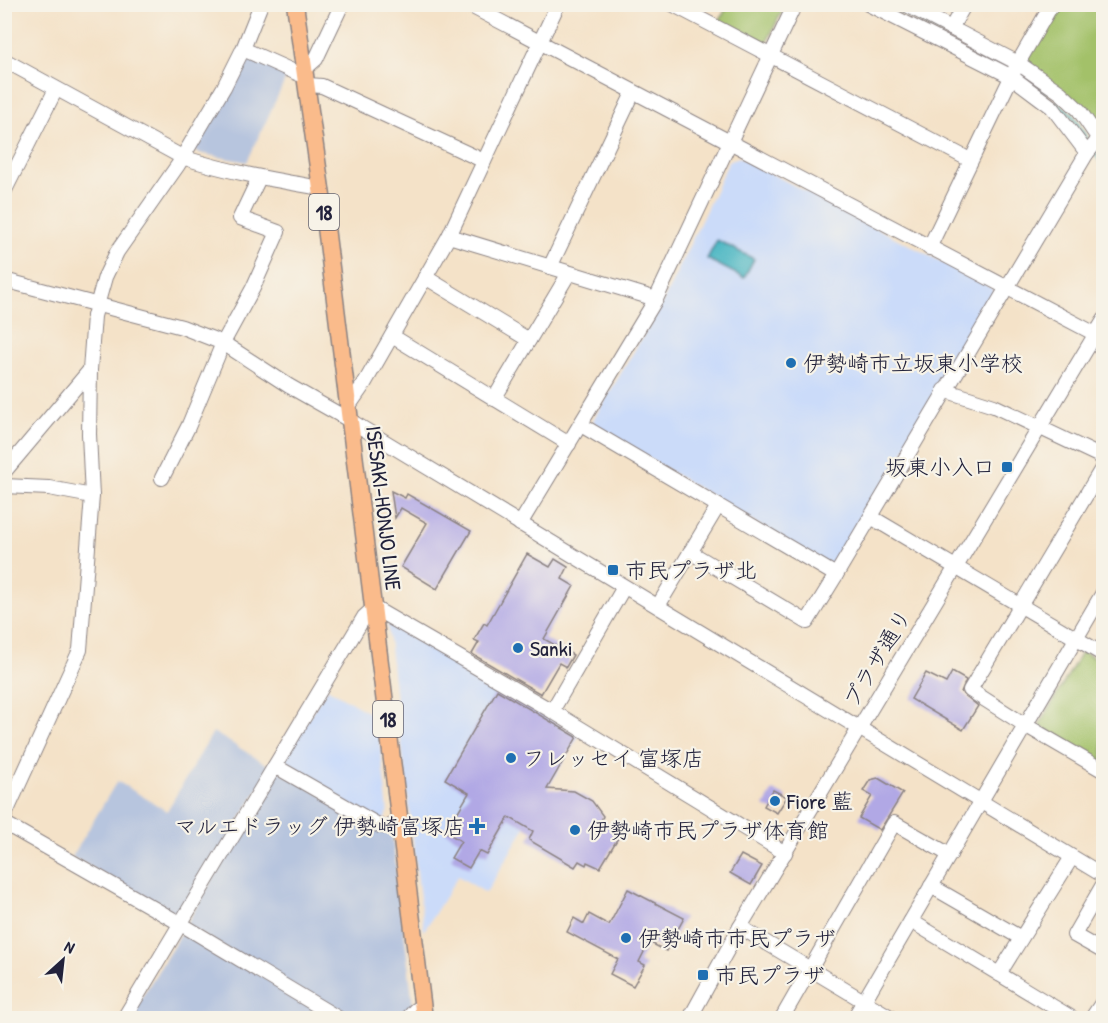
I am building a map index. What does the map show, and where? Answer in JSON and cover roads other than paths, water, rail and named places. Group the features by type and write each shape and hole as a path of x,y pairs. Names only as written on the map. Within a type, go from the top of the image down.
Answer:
{"main road":[{"name":"ISESAKI-HONJO LINE","path":"295,4 321,188 423,1012"}],"street":[{"path":"4,817 80,650 92,496 88,434 90,370 97,303 105,277 117,252 182,157 243,49 261,4"},
{"path":"307,78 342,4"},
{"path":"467,4 1099,336"},
{"path":"349,414 449,236 558,4"},
{"path":"672,4 970,160"},
{"path":"520,524 656,299 795,4"},
{"path":"868,4 1011,77 1052,107 1087,153"},
{"path":"690,552 807,622 1087,153 1101,142 1079,110 1061,93 1018,63 905,4"},
{"path":"951,28 965,4"},
{"path":"929,248 1018,63 1052,4"},
{"path":"243,49 484,161"},
{"path":"4,60 182,157 214,168 321,188"},
{"path":"4,192 9,169 56,89"},
{"path":"550,267 633,93"},
{"path":"162,478 188,427 223,343 253,288 278,232 240,218 259,178"},
{"path":"449,236 656,299"},
{"path":"494,399 569,273"},
{"path":"425,277 529,340"},
{"path":"4,280 182,327 223,343 289,386 349,414 520,524 1104,876"},
{"name":"プラザ通り","path":"690,1018 740,927 1040,428 1099,336 1104,320"},
{"path":"392,336 568,444"},
{"path":"4,472 90,370"},
{"path":"944,390 994,406 1104,458"},
{"path":"581,424 836,576"},
{"path":"1104,465 970,690 1104,771"},
{"path":"4,486 49,488 92,496"},
{"path":"658,606 718,506"},
{"path":"871,516 1104,656"},
{"path":"552,711 624,586"},
{"path":"854,1018 1104,591"},
{"path":"124,1018 364,617 374,608 552,711 785,853"},
{"path":"275,766 380,826 400,826"},
{"path":"4,823 181,924 338,1018"},
{"path":"782,1018 894,823 950,855"},
{"path":"999,974 1072,857"},
{"path":"1104,883 1074,934 1104,952"},
{"path":"931,886 1021,938"},
{"path":"911,921 1072,1018"},
{"path":"740,927 892,1018"},
{"path":"1092,1018 1104,999"},
{"path":"408,1018 415,1010 423,1012"}],"water":[{"path":"717,240 754,259 744,278 707,259"}],"waterway":[{"path":"886,4 1010,68"},
{"path":"1018,73 1046,94"},
{"path":"1056,102 1072,115 1089,143"},
{"path":"1094,151 1104,168"}],"place":[{"name":"伊勢崎市立坂東小学校","path":"791,363"},
{"name":"坂東小入口","path":"1007,467"},
{"name":"市民プラザ北","path":"613,570"},
{"name":"Sanki","path":"518,648"},
{"name":"フレッセイ 富塚店","path":"511,758"},
{"name":"Fiore 藍","path":"775,801"},
{"name":"マルエドラッグ 伊勢崎富塚店","path":"477,826"},
{"name":"伊勢崎市民プラザ体育館","path":"575,830"},
{"name":"伊勢崎市市民プラザ","path":"626,938"},
{"name":"市民プラザ","path":"703,975"}]}
